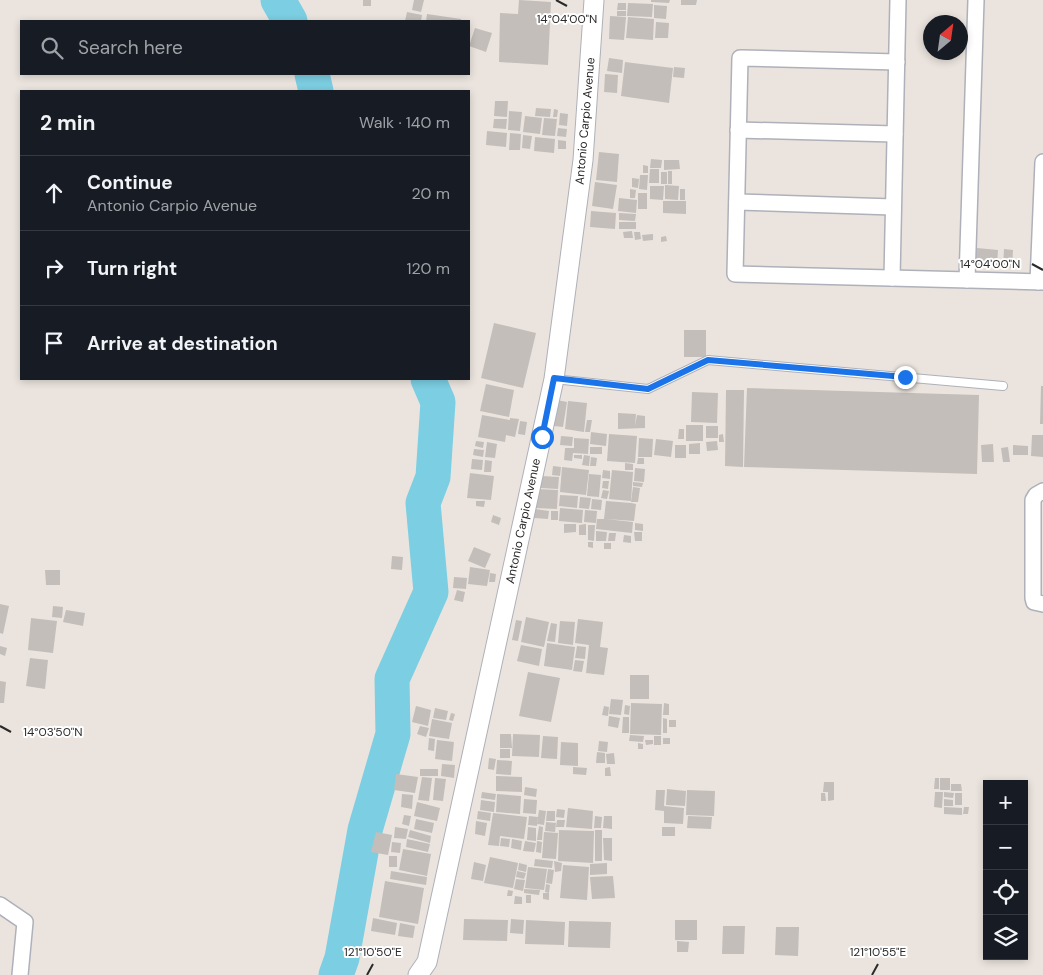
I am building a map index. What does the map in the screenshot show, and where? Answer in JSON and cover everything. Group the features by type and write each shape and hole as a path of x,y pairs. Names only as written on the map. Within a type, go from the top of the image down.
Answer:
{"street":[{"name":"Antonio Carpio Avenue","path":"418,975 428,962 554,378 583,160 594,0"},
{"path":"892,278 898,0"},
{"path":"966,280 976,0"},
{"path":"897,62 740,58 735,274 1040,282 1043,162"},
{"path":"738,130 895,134"},
{"path":"737,202 893,207"},
{"path":"1043,491 1036,495 1033,500 1034,602 1043,604"},
{"path":"0,905 25,922 20,975"}],"lane":[{"path":"554,378 648,389 708,360 1003,386"}],"building":[{"path":"363,0 371,0 371,6 363,6"},
{"path":"414,0 424,0 421,12 412,10"},
{"path":"519,0 551,2 548,65 499,62 500,13 518,14"},
{"path":"651,0 670,0 669,3 651,2"},
{"path":"681,0 697,0 696,5 681,5"},
{"path":"618,3 626,3 626,10 617,10"},
{"path":"628,3 653,4 652,17 627,16"},
{"path":"654,5 667,6 666,19 654,18"},
{"path":"617,11 626,11 626,16 617,16"},
{"path":"407,12 422,15 421,20 405,20"},
{"path":"427,14 461,19 461,20 426,20"},
{"path":"610,16 626,17 624,40 609,39"},
{"path":"628,17 654,19 653,40 626,38"},
{"path":"656,22 669,23 668,38 655,38"},
{"path":"475,28 492,33 486,52 470,46"},
{"path":"609,58 623,60 622,73 607,71"},
{"path":"625,62 673,68 669,103 621,96"},
{"path":"674,67 685,68 684,78 673,77"},
{"path":"605,74 618,75 617,93 604,92"},
{"path":"495,101 508,101 507,117 494,116"},
{"path":"536,108 551,109 550,117 535,116"},
{"path":"554,109 558,110 557,117 553,117"},
{"path":"509,111 522,112 520,131 508,130"},
{"path":"560,113 568,114 567,126 559,125"},
{"path":"525,116 542,118 540,134 523,132"},
{"path":"544,118 557,119 555,136 542,135"},
{"path":"494,119 507,119 506,129 493,128"},
{"path":"558,128 567,129 566,137 557,136"},
{"path":"487,131 507,133 506,147 486,145"},
{"path":"510,133 521,134 520,150 509,150"},
{"path":"523,135 532,136 530,149 522,148"},
{"path":"535,137 555,139 554,153 534,151"},
{"path":"558,140 566,141 566,149 558,149"},
{"path":"599,152 619,154 617,182 596,180"},
{"path":"651,159 662,160 661,168 650,168"},
{"path":"664,160 679,160 680,169 664,170"},
{"path":"643,165 648,166 648,173 643,173"},
{"path":"650,169 659,169 659,183 649,183"},
{"path":"668,171 672,171 672,184 668,184"},
{"path":"661,172 667,172 667,184 661,184"},
{"path":"640,175 648,175 647,190 639,189"},
{"path":"632,178 639,179 638,188 632,187"},
{"path":"595,182 617,185 613,209 592,206"},
{"path":"665,185 679,186 678,200 665,199"},
{"path":"650,186 664,186 663,200 650,199"},
{"path":"630,189 636,190 635,198 630,198"},
{"path":"680,189 685,189 685,200 680,200"},
{"path":"638,193 647,193 647,209 638,209"},
{"path":"619,198 637,200 636,213 618,211"},
{"path":"663,201 686,201 686,214 663,213"},
{"path":"591,211 616,213 615,229 590,227"},
{"path":"619,213 636,214 635,221 619,220"},
{"path":"619,222 636,222 636,229 619,229"},
{"path":"632,231 633,238 624,238 623,232"},
{"path":"634,232 640,232 641,239 635,240"},
{"path":"653,234 653,240 643,241 642,235"},
{"path":"666,236 667,241 661,242 661,237"},
{"path":"977,248 998,250 997,267 975,265"},
{"path":"1004,249 1013,250 1012,268 1003,267"},
{"path":"494,323 536,333 523,388 481,378"},
{"path":"684,330 706,330 706,357 684,357"},
{"path":"486,384 514,390 509,417 480,411"},
{"path":"1041,386 1043,386 1043,424 1040,424"},
{"path":"747,388 979,395 977,474 744,467"},
{"path":"726,390 744,390 743,467 725,466"},
{"path":"692,392 718,393 717,423 691,422"},
{"path":"557,400 567,402 563,427 554,426"},
{"path":"568,401 587,403 584,432 565,429"},
{"path":"618,413 636,414 635,426 637,415 645,416 645,428 618,429"},
{"path":"482,415 510,420 510,418 519,419 515,437 506,435 505,442 478,437"},
{"path":"587,420 592,420 590,432 585,432"},
{"path":"520,421 527,422 525,435 518,434"},
{"path":"686,425 703,425 703,441 686,441"},
{"path":"706,426 718,426 718,438 706,438"},
{"path":"679,429 684,429 684,439 678,439"},
{"path":"591,432 607,434 606,446 590,444"},
{"path":"609,434 637,436 635,463 607,461"},
{"path":"723,434 724,442 719,442 719,435"},
{"path":"1032,435 1043,435 1043,457 1031,456"},
{"path":"561,436 573,437 572,446 560,445"},
{"path":"574,438 589,439 588,454 573,453 572,461 564,460 565,448 574,448"},
{"path":"639,438 653,439 652,457 638,457"},
{"path":"656,439 673,441 671,457 654,455"},
{"path":"476,441 484,442 483,448 475,446"},
{"path":"717,441 718,450 707,451 706,442"},
{"path":"487,442 497,444 495,458 485,457"},
{"path":"700,443 700,454 689,454 689,444"},
{"path":"993,444 994,462 982,462 981,445"},
{"path":"675,445 686,445 686,458 675,458"},
{"path":"1013,445 1028,446 1028,455 1013,455"},
{"path":"590,447 602,447 602,454 590,454"},
{"path":"1008,447 1010,462 1003,462 1001,448"},
{"path":"474,449 484,450 483,457 473,455"},
{"path":"574,455 582,455 582,459 574,458"},
{"path":"584,455 590,456 589,466 582,465"},
{"path":"591,457 597,458 596,466 590,466"},
{"path":"638,458 644,458 644,464 637,464"},
{"path":"472,459 483,460 482,470 471,469"},
{"path":"485,460 492,461 491,472 484,472"},
{"path":"625,463 633,464 633,470 625,470"},
{"path":"553,466 561,467 560,476 552,475"},
{"path":"562,467 589,470 586,495 560,492"},
{"path":"635,468 645,469 644,482 634,481"},
{"path":"603,470 610,471 610,479 602,478"},
{"path":"612,470 633,472 631,501 609,499"},
{"path":"470,473 494,476 491,500 467,498"},
{"path":"589,474 601,475 599,497 587,496"},
{"path":"541,476 559,477 558,489 540,488"},
{"path":"603,481 609,481 608,489 602,488"},
{"path":"633,482 643,483 642,487 633,486"},
{"path":"633,487 640,488 638,502 631,502"},
{"path":"536,489 558,490 557,509 535,508"},
{"path":"603,490 609,491 607,499 601,498"},
{"path":"560,495 578,496 577,508 559,506"},
{"path":"580,497 591,498 589,509 579,508"},
{"path":"592,499 602,500 601,510 591,509"},
{"path":"476,501 485,501 484,507 476,506"},
{"path":"606,501 636,504 634,521 606,519 633,522 632,533 596,529 597,519 604,519"},
{"path":"560,508 583,510 582,523 559,521"},
{"path":"535,509 549,511 548,519 534,518"},
{"path":"585,510 597,511 596,523 584,522"},
{"path":"551,511 558,511 558,520 551,520"},
{"path":"493,515 501,518 499,525 491,522"},
{"path":"635,523 643,524 643,531 635,530"},
{"path":"564,524 576,524 576,532 564,533"},
{"path":"586,524 586,535 579,535 579,525"},
{"path":"588,525 595,525 594,541 588,540"},
{"path":"596,531 607,532 606,541 596,541"},
{"path":"634,532 642,532 642,541 635,541"},
{"path":"609,533 616,533 615,541 608,541"},
{"path":"624,535 631,536 631,543 623,542"},
{"path":"588,542 593,542 593,548 588,547"},
{"path":"604,543 611,543 611,549 604,549"},
{"path":"474,547 491,554 485,568 468,561"},
{"path":"392,556 403,557 402,570 391,569"},
{"path":"470,567 490,570 487,586 468,584"},
{"path":"45,570 60,570 60,585 46,585"},
{"path":"490,573 496,574 495,582 489,582"},
{"path":"454,577 467,578 466,589 453,588"},
{"path":"457,590 465,592 463,602 454,600"},
{"path":"0,604 9,606 3,634 0,633"},
{"path":"53,606 63,607 62,618 52,617"},
{"path":"66,610 85,613 83,626 63,622"},
{"path":"526,617 549,622 544,647 521,642"},
{"path":"31,618 57,621 53,653 28,650"},
{"path":"578,619 603,622 600,647 608,648 604,675 586,673 589,645 575,643"},
{"path":"516,620 522,621 518,641 512,640"},
{"path":"560,621 575,622 573,645 558,643"},
{"path":"551,623 557,624 555,642 547,641"},
{"path":"547,643 575,647 572,670 544,666"},
{"path":"521,645 542,649 539,666 517,661"},
{"path":"0,646 7,648 5,656 0,654"},
{"path":"577,646 586,647 585,659 575,658"},
{"path":"30,658 48,660 45,689 26,686"},
{"path":"575,660 584,661 582,672 573,671"},
{"path":"528,672 560,678 551,722 519,716"},
{"path":"630,675 649,675 649,699 630,699"},
{"path":"0,681 6,682 4,703 0,703"},
{"path":"611,699 623,700 621,715 609,714"},
{"path":"631,703 662,704 661,735 630,734"},
{"path":"664,703 669,704 669,715 663,715"},
{"path":"625,705 630,706 629,715 624,714"},
{"path":"416,706 431,710 428,726 412,722"},
{"path":"604,706 609,707 608,716 602,715"},
{"path":"435,708 448,711 446,720 433,718"},
{"path":"451,713 455,714 453,721 449,720"},
{"path":"609,716 620,718 618,728 608,726"},
{"path":"623,717 629,717 629,733 622,733"},
{"path":"663,718 667,719 667,733 663,733"},
{"path":"432,719 452,723 449,739 429,736"},
{"path":"669,720 676,720 676,727 669,727"},
{"path":"420,726 429,728 426,737 417,734"},
{"path":"500,734 511,734 512,748 500,748"},
{"path":"513,734 540,735 539,757 512,756"},
{"path":"630,735 644,736 643,742 629,741"},
{"path":"543,736 558,737 557,759 541,758"},
{"path":"654,736 661,736 661,745 654,745"},
{"path":"429,738 435,739 434,751 428,750"},
{"path":"663,738 670,738 670,744 663,744"},
{"path":"437,740 454,742 452,761 435,759"},
{"path":"645,740 653,740 653,744 646,745"},
{"path":"599,741 608,742 607,752 598,751"},
{"path":"561,742 578,743 578,766 560,765"},
{"path":"638,743 643,744 643,749 638,749"},
{"path":"500,749 510,749 510,758 500,758"},
{"path":"597,752 605,753 605,763 596,763"},
{"path":"614,753 615,764 607,764 606,754"},
{"path":"489,758 496,759 494,770 488,769"},
{"path":"497,760 512,761 511,775 496,774"},
{"path":"442,764 455,765 454,778 441,776"},
{"path":"573,767 587,768 586,775 573,774"},
{"path":"610,767 611,776 605,776 605,768"},
{"path":"420,769 438,769 438,776 420,776"},
{"path":"396,774 418,777 415,793 394,790"},
{"path":"496,776 522,777 522,792 496,791"},
{"path":"422,777 432,778 429,801 418,800"},
{"path":"435,778 446,779 443,801 433,800"},
{"path":"935,778 939,778 939,789 934,789"},
{"path":"940,778 950,778 950,790 940,790"},
{"path":"824,782 834,782 834,800 828,801 828,792 823,792"},
{"path":"951,784 961,784 962,791 951,791"},
{"path":"525,787 537,789 536,797 524,795"},
{"path":"667,789 686,791 685,806 666,805"},
{"path":"656,790 665,790 664,806 684,808 683,824 664,823 664,811 655,810"},
{"path":"687,790 715,791 714,816 686,815"},
{"path":"482,792 496,794 495,800 481,798"},
{"path":"935,792 943,792 942,808 934,807"},
{"path":"944,792 954,793 953,798 944,797"},
{"path":"821,793 825,793 826,801 821,801"},
{"path":"955,793 962,793 962,805 955,805"},
{"path":"402,794 413,795 412,809 401,807"},
{"path":"497,794 521,796 520,814 496,812"},
{"path":"524,799 537,800 536,814 523,813"},
{"path":"944,799 953,800 953,806 944,806"},
{"path":"481,800 495,802 494,812 480,810"},
{"path":"417,802 440,808 437,821 414,816"},
{"path":"944,807 962,808 962,815 944,814"},
{"path":"964,807 969,807 968,814 963,814"},
{"path":"568,808 593,811 592,829 566,827"},
{"path":"557,809 565,810 564,818 556,817"},
{"path":"539,810 546,811 544,825 537,824"},
{"path":"478,811 491,813 490,821 477,819"},
{"path":"547,811 555,811 555,821 546,821"},
{"path":"493,813 527,817 524,839 500,836 499,846 488,845"},
{"path":"404,815 411,816 409,826 402,824"},
{"path":"529,816 538,817 537,826 528,825"},
{"path":"595,816 602,817 601,828 594,828"},
{"path":"604,816 612,816 612,829 603,828"},
{"path":"688,816 712,817 711,829 687,828"},
{"path":"416,819 434,823 432,833 414,829"},
{"path":"557,820 565,820 564,827 556,827"},
{"path":"476,821 487,823 485,836 475,834"},
{"path":"546,822 556,823 555,832 545,831"},
{"path":"539,826 543,827 542,840 537,840"},
{"path":"395,827 408,829 406,839 394,838"},
{"path":"528,827 536,828 536,841 527,840"},
{"path":"662,827 675,827 675,836 662,836"},
{"path":"410,830 431,836 430,843 408,837"},
{"path":"559,830 594,831 593,863 558,861"},
{"path":"595,830 602,830 602,861 595,861"},
{"path":"376,832 392,835 388,855 371,852"},
{"path":"544,832 558,833 556,859 542,858"},
{"path":"501,838 510,839 509,847 500,846"},
{"path":"603,838 612,838 612,861 604,860"},
{"path":"407,839 430,844 428,852 406,847"},
{"path":"512,839 522,841 521,850 511,848"},
{"path":"525,841 536,843 534,852 523,851"},
{"path":"537,841 542,842 541,853 536,852"},
{"path":"392,842 401,843 400,853 391,852"},
{"path":"403,849 431,854 427,876 399,870"},
{"path":"389,856 397,856 397,867 389,867"},
{"path":"490,857 518,863 513,888 484,883"},
{"path":"535,859 553,861 552,868 534,866"},
{"path":"554,861 562,863 561,871 555,872"},
{"path":"474,862 486,865 483,881 471,879"},
{"path":"519,863 527,865 526,872 518,870"},
{"path":"607,863 607,874 590,875 590,864"},
{"path":"563,865 589,867 587,900 560,898"},
{"path":"528,867 547,869 544,890 525,888"},
{"path":"548,869 554,870 552,884 546,883"},
{"path":"391,871 427,877 426,885 390,879"},
{"path":"517,871 526,873 524,879 516,877"},
{"path":"613,876 615,898 592,899 590,877"},
{"path":"516,879 525,880 523,891 514,889"},
{"path":"385,881 424,888 418,924 379,917"},
{"path":"546,884 550,885 549,893 545,892"},
{"path":"524,889 540,890 539,895 524,893"},
{"path":"508,890 513,891 512,896 507,896"},
{"path":"543,893 549,893 549,900 543,899"},
{"path":"526,895 531,895 531,903 526,903"},
{"path":"515,896 522,897 522,904 514,904"},
{"path":"373,918 397,923 395,935 371,931"},
{"path":"464,919 508,920 507,941 463,940"},
{"path":"511,919 524,920 523,934 510,933"},
{"path":"526,920 565,922 564,945 525,944"},
{"path":"675,920 697,920 697,940 675,940"},
{"path":"569,921 611,922 610,948 568,947"},
{"path":"400,923 415,926 413,938 398,936"},
{"path":"723,926 745,926 744,954 722,954"},
{"path":"776,927 799,927 798,956 775,955"},
{"path":"677,941 689,942 688,952 677,952"}],"waterway":[{"path":"278,0 289,20"},
{"path":"312,75 316,90"},
{"path":"336,975 342,958 365,830 393,734 392,679 431,592 423,503 433,477 438,402 428,380"}],"route":[{"path":"542,437 554,378 648,389 708,360 905,377"}]}
